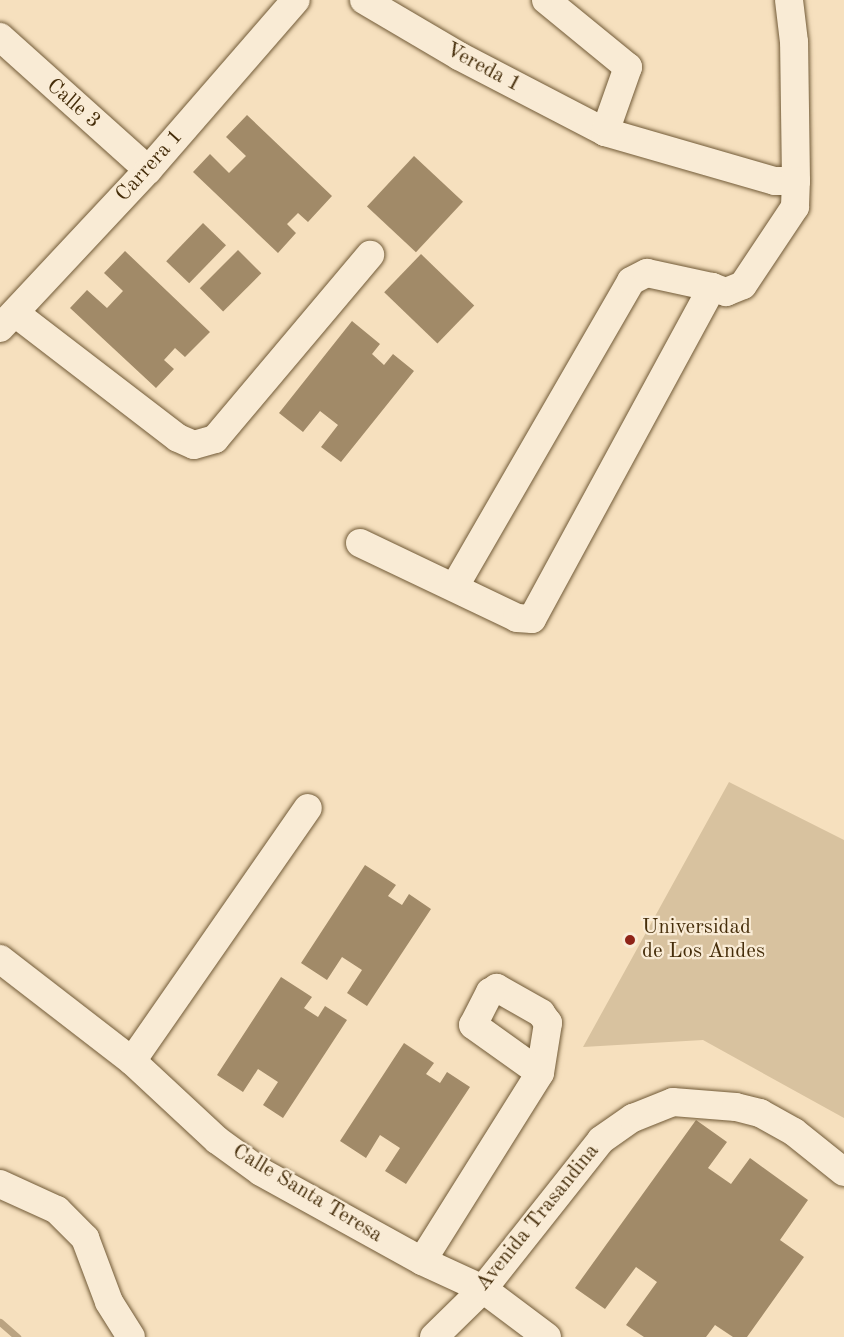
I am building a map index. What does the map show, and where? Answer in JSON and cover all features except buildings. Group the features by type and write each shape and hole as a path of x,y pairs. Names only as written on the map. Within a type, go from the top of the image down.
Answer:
{"street":[{"name":"Carrera 1","path":"8,321 148,170 296,0"},
{"name":"Vereda 1","path":"364,0 459,56 605,132 775,181 796,181"},
{"path":"546,0 628,67 605,132"},
{"path":"455,586 631,281 647,273 726,292 743,285 795,207 794,42 789,0"},
{"name":"Calle 3","path":"0,37 148,170"},
{"path":"8,321 178,438 195,445 215,439 370,255"},
{"path":"360,543 455,586 517,618 532,619 712,287"},
{"path":"132,1061 308,808"},
{"name":"Calle Santa Teresa","path":"0,959 132,1061 217,1140 261,1172 422,1261 483,1289 547,1337"},
{"path":"422,1261 540,1073"},
{"name":"Avenida Trasandina","path":"434,1337 483,1289 601,1140 633,1118 673,1102 707,1101 760,1113 794,1132 844,1172"},
{"path":"0,1184 57,1210 86,1238 109,1302 130,1337"}],"shaded area":[{"path":"729,782 844,840 844,1118 703,1040 583,1047"}],"waterway":[{"path":"0,1322 17,1337"}],"place":[{"name":"Universidad de Los Andes","path":"630,940"}]}
